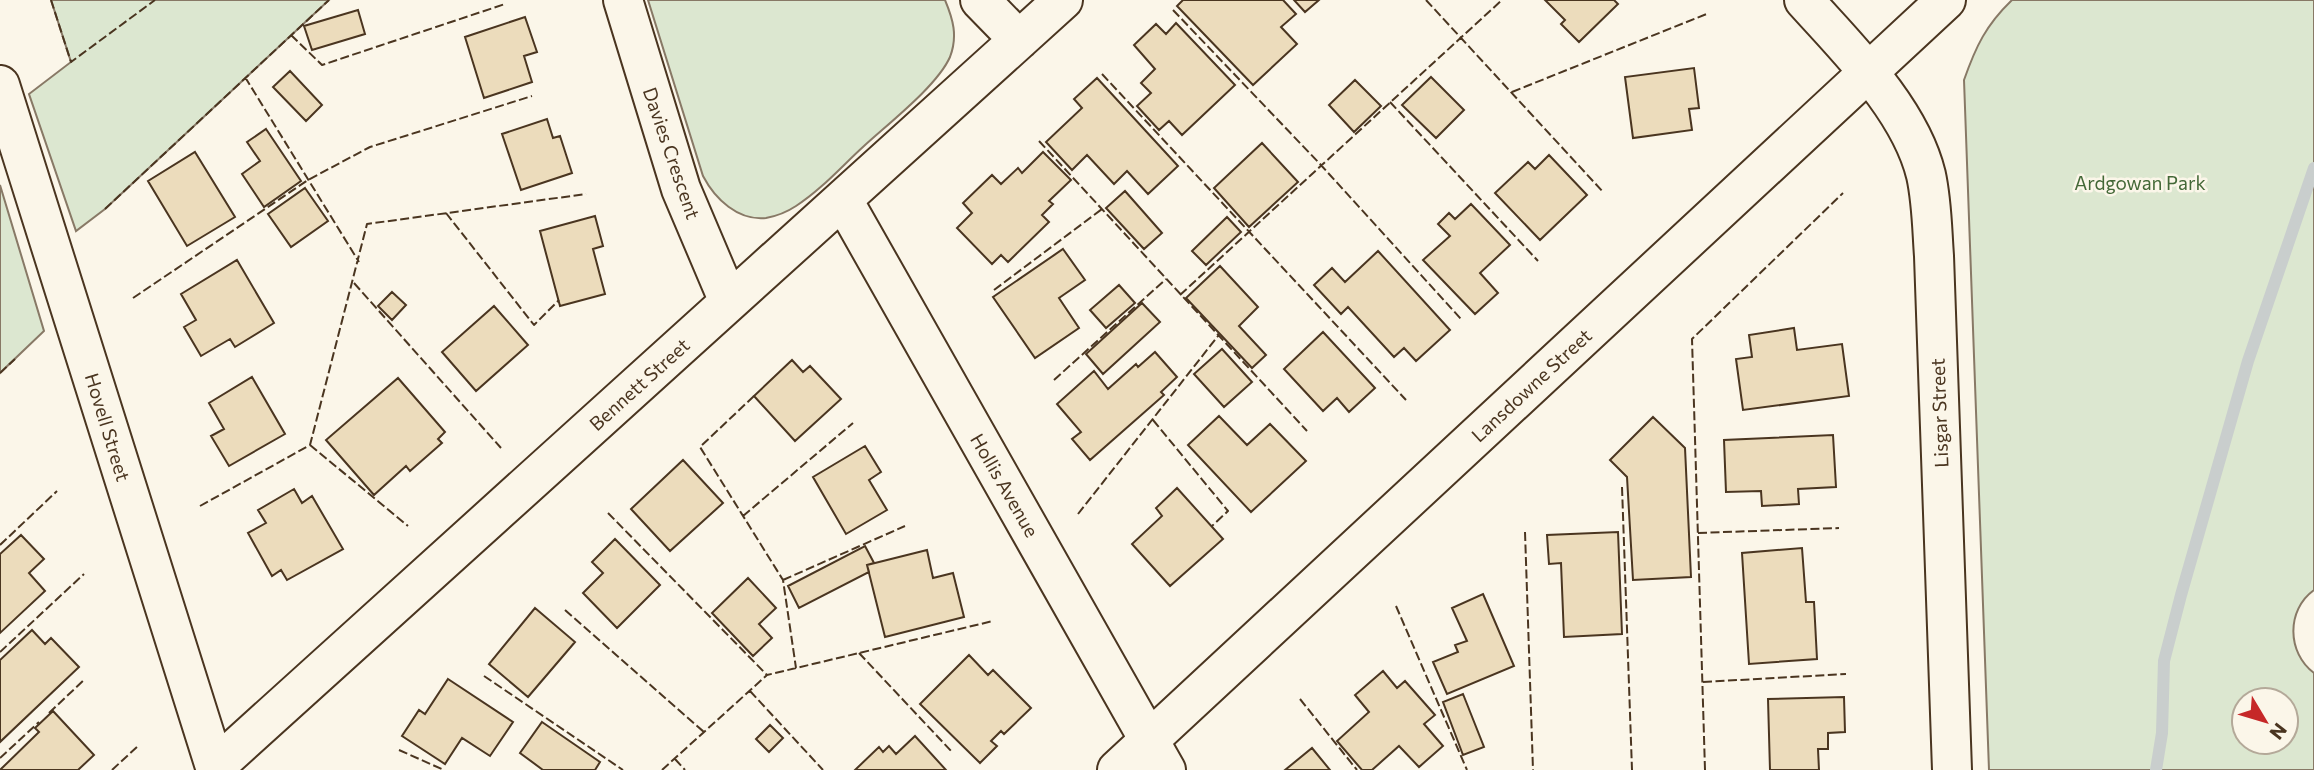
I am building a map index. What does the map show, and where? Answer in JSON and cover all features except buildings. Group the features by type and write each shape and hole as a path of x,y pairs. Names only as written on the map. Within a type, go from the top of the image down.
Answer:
{"street":[{"name":"Davies Crescent","path":"623,0 681,188 729,302"},
{"path":"980,0 1019,40"},
{"name":"Bennett Street","path":"215,769 1063,0"},
{"name":"Lisgar Street","path":"1804,0 1868,72 1910,135 1926,174 1930,197 1952,770"},
{"name":"Lansdowne Street","path":"1117,770 1158,755 1946,0"},
{"name":"Hovell Street","path":"0,85 215,769"},
{"name":"Hollis Avenue","path":"843,200 1158,755"}],"green space":[{"path":"51,0 329,0 105,209 76,231 29,94 71,62"},
{"path":"648,0 945,0 952,21 954,42 950,57 935,80 823,185 785,212 756,218 728,207 714,193 703,176"},
{"name":"Ardgowan Park","path":"2012,0 2314,0 2314,590 2298,609 2293,632 2299,654 2305,665 2314,673 2314,770 1989,770 1964,80 1983,37 1995,18"},
{"path":"0,185 44,331 0,373"}],"waterway":[{"path":"2156,770 2162,733 2164,661 2181,595 2248,361 2314,168"}],"fence":[{"path":"51,0 71,62 155,0"},
{"path":"105,209 329,0"},
{"path":"1426,0 1604,193"},
{"path":"1180,295 1502,0"},
{"path":"291,35 322,65 505,4"},
{"path":"1173,10 1320,164 1461,319"},
{"path":"1512,92 1709,13"},
{"path":"1102,74 1406,400"},
{"path":"245,77 359,262"},
{"path":"133,298 308,180 370,147 532,96"},
{"path":"1390,102 1538,261"},
{"path":"1039,141 1307,431"},
{"path":"1705,770 1692,339 1843,193"},
{"path":"200,506 310,445 367,224 586,194"},
{"path":"994,290 1102,209"},
{"path":"446,213 534,325 559,300"},
{"path":"1054,380 1166,279"},
{"path":"354,283 501,448"},
{"path":"1078,514 1218,336"},
{"path":"0,373 15,359"},
{"path":"754,396 700,447 783,580 796,668"},
{"path":"1153,420 1228,511 1212,526"},
{"path":"743,516 853,423"},
{"path":"310,445 408,526"},
{"path":"1622,487 1632,770"},
{"path":"0,545 57,491"},
{"path":"608,513 767,675"},
{"path":"783,580 905,526"},
{"path":"1698,533 1839,528"},
{"path":"1525,532 1533,770"},
{"path":"0,652 84,574"},
{"path":"1396,606 1467,770"},
{"path":"565,610 704,732"},
{"path":"662,770 767,675 993,621"},
{"path":"859,653 953,753"},
{"path":"1703,682 1846,674"},
{"path":"484,676 623,770"},
{"path":"49,713 85,679"},
{"path":"750,691 823,770"},
{"path":"1300,699 1357,770"},
{"path":"0,758 39,722"},
{"path":"112,770 139,745"},
{"path":"399,750 444,770"},
{"path":"675,759 685,770"}]}
